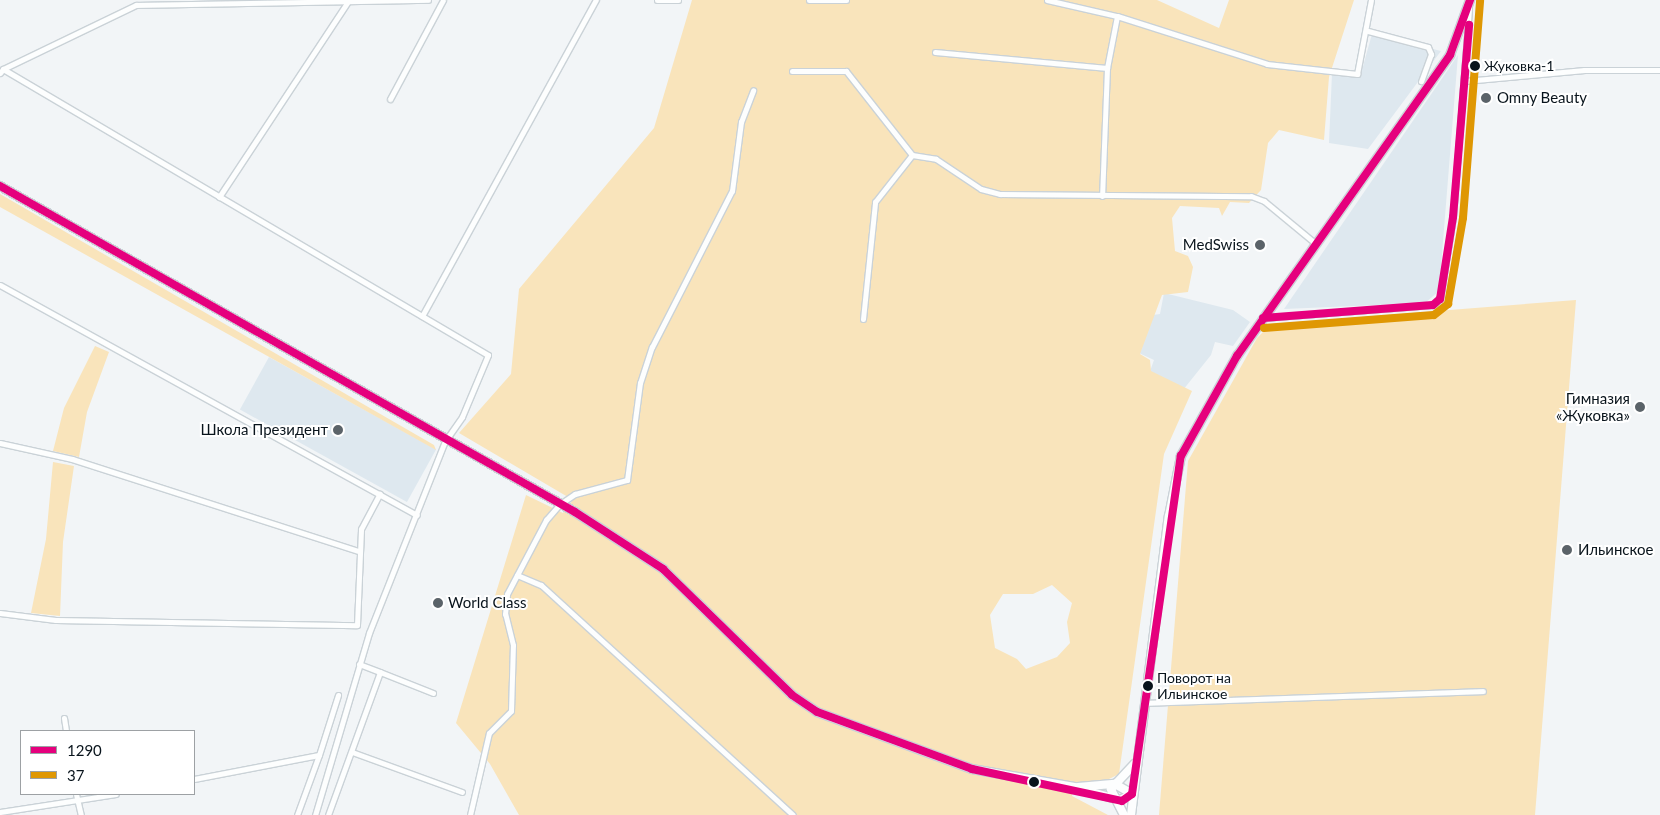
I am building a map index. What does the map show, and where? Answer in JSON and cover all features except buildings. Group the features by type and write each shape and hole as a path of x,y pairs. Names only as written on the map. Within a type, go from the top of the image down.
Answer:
{"main road":[{"path":"1131,815 1136,762 1177,469 1204,409 1262,318 1434,78 1457,41 1469,9 1470,0"},
{"path":"0,186 445,441 560,504 663,569 792,695 817,712 972,769 1074,787 1113,799 1125,800 1132,794"},
{"path":"1124,815 1113,799 1115,784 1136,762"},
{"path":"1074,787 1115,784 1132,794"}],"street":[{"path":"1,71 136,5 428,0"},
{"path":"390,99 443,0"},
{"path":"422,316 596,0"},
{"path":"657,0 678,0"},
{"path":"809,0 846,0"},
{"path":"1047,0 1117,16 1259,62 1357,74 1368,31 1371,0"},
{"path":"219,197 348,1"},
{"path":"1262,318 1433,305 1440,299 1451,234 1466,81 1469,9"},
{"path":"1102,196 1107,68 1117,16"},
{"path":"1368,31 1428,47 1431,54 1421,81 1434,78"},
{"path":"935,52 1107,68"},
{"path":"1466,81 1584,70 1660,70"},
{"path":"1,71 488,355 462,417 445,441 358,664 316,815"},
{"path":"792,71 846,72 912,155 936,159 981,189 1000,194 1251,196 1264,201 1315,243"},
{"path":"470,815 489,733 511,711 513,645 505,604 517,575 546,520 560,504 575,494 627,480 640,383 652,347 732,191 741,122 753,90"},
{"path":"863,319 875,202 912,155"},
{"path":"0,286 417,515"},
{"path":"0,443 72,459 359,551"},
{"path":"0,613 56,620 350,627 357,625 359,551 362,529 380,494"},
{"path":"517,575 541,585 793,815"},
{"path":"358,664 433,693"},
{"path":"328,815 380,672"},
{"path":"1144,703 1483,691"},
{"path":"297,815 338,695"},
{"path":"64,718 66,730"},
{"path":"352,752 462,792"},
{"path":"195,779 318,755"},
{"path":"76,795 81,815"},
{"path":"0,812 110,795"}],"shaded area":[{"path":"692,0 1157,0 1219,28 1229,0 1354,0 1329,77 1324,140 1279,130 1268,143 1261,190 1249,203 1230,202 1222,216 1219,208 1180,206 1172,218 1175,251 1188,256 1193,267 1188,292 1162,295 1140,354 1150,360 1151,371 1192,391 1164,454 1119,774 1105,781 1074,784 1072,796 1108,815 519,815 490,764 456,723 526,495 563,513 573,500 459,433 511,374 519,289 654,128","holes":["1052,585 1072,603 1067,622 1070,643 1057,657 1026,669 1017,659 995,648 990,615 1003,594 1033,594"]},
{"path":"1372,34 1441,51 1368,149 1329,143 1332,73 1360,77"},
{"path":"1458,55 1439,291 1425,303 1284,309"},
{"path":"0,194 434,445 436,450 0,207"},
{"path":"1164,293 1233,310 1250,322 1233,346 1215,342 1211,355 1183,390 1149,374 1154,360 1139,353 1153,315 1160,314"},
{"path":"1576,300 1535,815 1159,815 1188,461 1257,338 1271,324"},
{"path":"95,346 109,352 87,412 79,457 53,451 64,408"},
{"name":"Школа Президент","path":"269,357 436,450 407,502 240,409"},
{"path":"53,462 74,466 63,542 60,616 31,613 46,539"}],"transit line":[{"name":"1290","path":"0,186 575,512 663,569 792,695 817,712 972,769 1122,801 1132,794 1181,456 1237,356 1450,55 1470,0"},
{"name":"37","path":"1264,328 1434,315 1448,304 1463,218 1480,1"},
{"name":"1290","path":"1263,318 1433,305 1440,299 1453,217 1469,25"}],"place":[{"name":"Жуковка-1","path":"1475,66"},
{"name":"Omny Beauty","path":"1486,98"},
{"name":"MedSwiss","path":"1260,245"},
{"name":"Гимназия «Жуковка»","path":"1640,407"},
{"name":"Школа Президент","path":"338,430"},
{"name":"Ильинское","path":"1567,550"},
{"name":"World Class","path":"438,603"},
{"name":"Поворот на Ильинское","path":"1148,686"}]}
